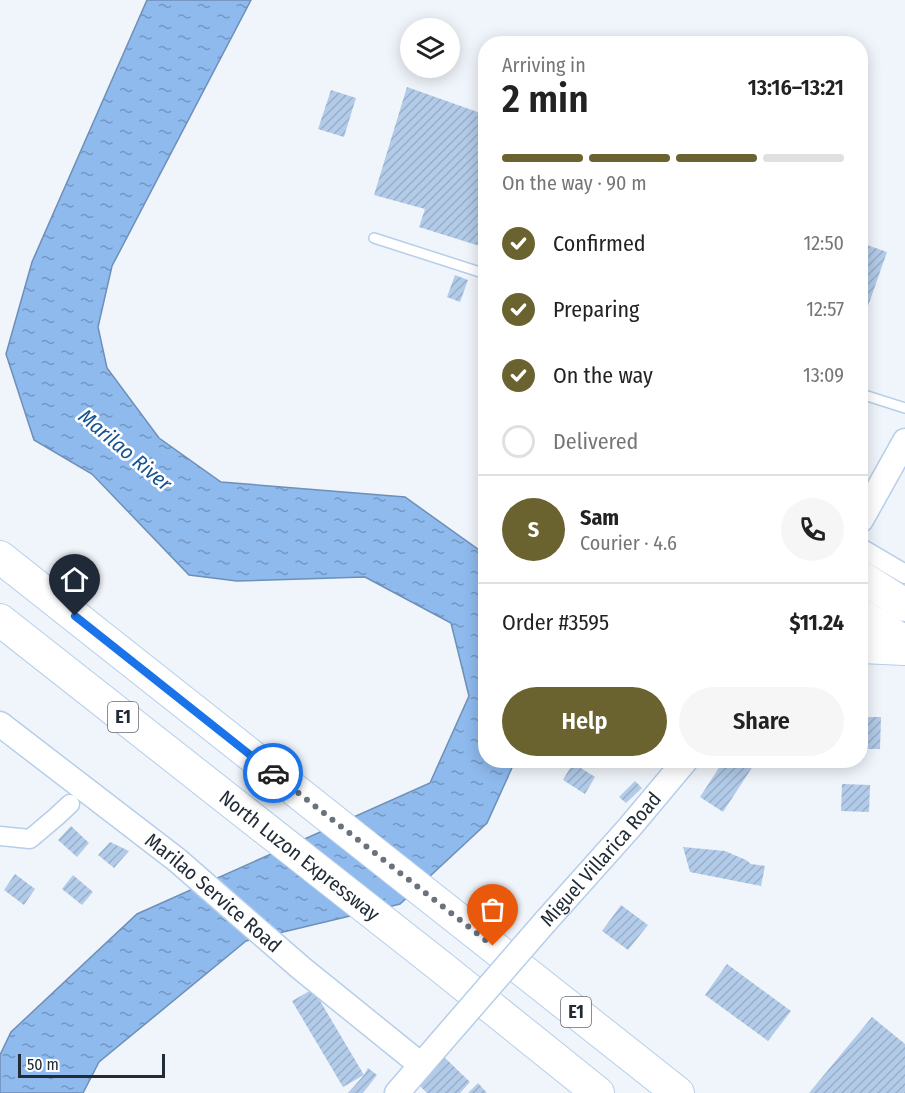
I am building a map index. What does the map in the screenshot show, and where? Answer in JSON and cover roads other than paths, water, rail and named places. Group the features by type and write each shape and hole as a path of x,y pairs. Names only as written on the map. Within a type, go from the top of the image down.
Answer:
{"highway":[{"name":"E1","path":"0,557 678,1093"},
{"path":"868,581 905,605"},
{"path":"868,619 905,642"},
{"name":"North Luzon Expressway","path":"0,620 598,1093"},
{"path":"868,647 905,649"}],"street":[{"path":"868,507 905,441"},
{"path":"868,552 905,574"},
{"name":"Marilao Service Road","path":"0,724 177,860 301,968 421,1065"},
{"name":"Miguel Villarica Road","path":"397,1093 679,768"},
{"path":"0,836 30,839 70,804"}],"lane":[{"path":"374,238 478,270"},
{"path":"868,396 905,408"}],"water":[{"name":"Marilao River","path":"147,0 251,0 112,266 98,327 107,368 159,438 221,482 405,497 478,549 478,768 512,768 487,823 400,904 246,941 99,1062 83,1093 0,1093 0,1055 11,1032 137,914 430,783 469,696 451,623 365,577 237,581 189,575 92,474 34,440 6,354 32,262"}]}
